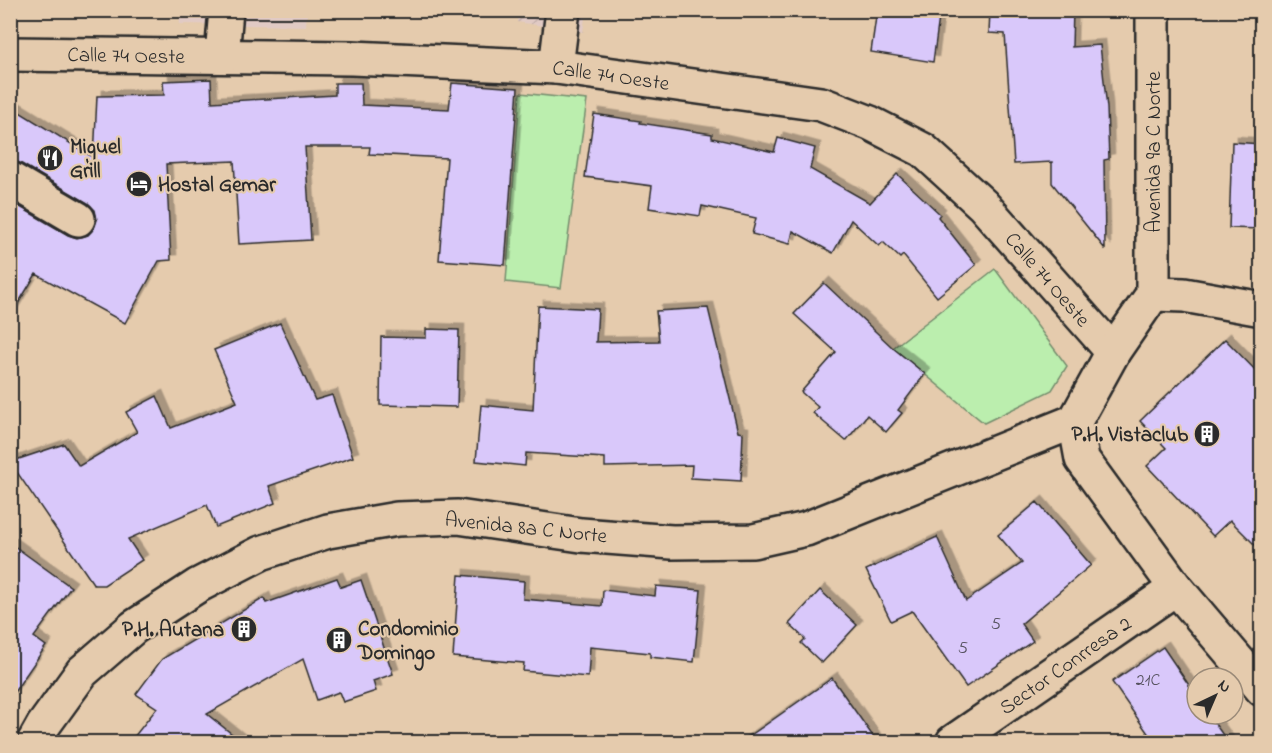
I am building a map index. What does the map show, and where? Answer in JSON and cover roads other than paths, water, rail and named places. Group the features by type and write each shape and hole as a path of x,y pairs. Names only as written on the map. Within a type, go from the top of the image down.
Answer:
{"street":[{"path":"222,56 226,10"},
{"path":"556,67 563,10"},
{"name":"Avenida 9a C Norte","path":"1153,10 1153,294"},
{"name":"Calle 74 Oeste","path":"10,54 352,58 556,67 821,104 870,123 923,150 983,205 1113,352"},
{"path":"10,179 78,219"},
{"path":"1262,309 1184,295 1153,294 1113,352 1075,421 1082,459 1176,588 1262,689"},
{"name":"Avenida 8a C Norte","path":"34,742 82,672 134,627 197,586 261,553 317,535 397,519 458,517 581,535 672,542 753,541 806,529 1075,421"},
{"name":"Sector Conrresa 2","path":"953,742 1176,588"}],"place":[{"name":"Miguel Grill","path":"50,158"},
{"name":"Hostal Gemar","path":"139,184"},
{"name":"P.H. Vistaclub","path":"1207,434"},
{"name":"P.H. Autana","path":"244,629"},
{"name":"Condominio Domingo","path":"339,640"}]}
